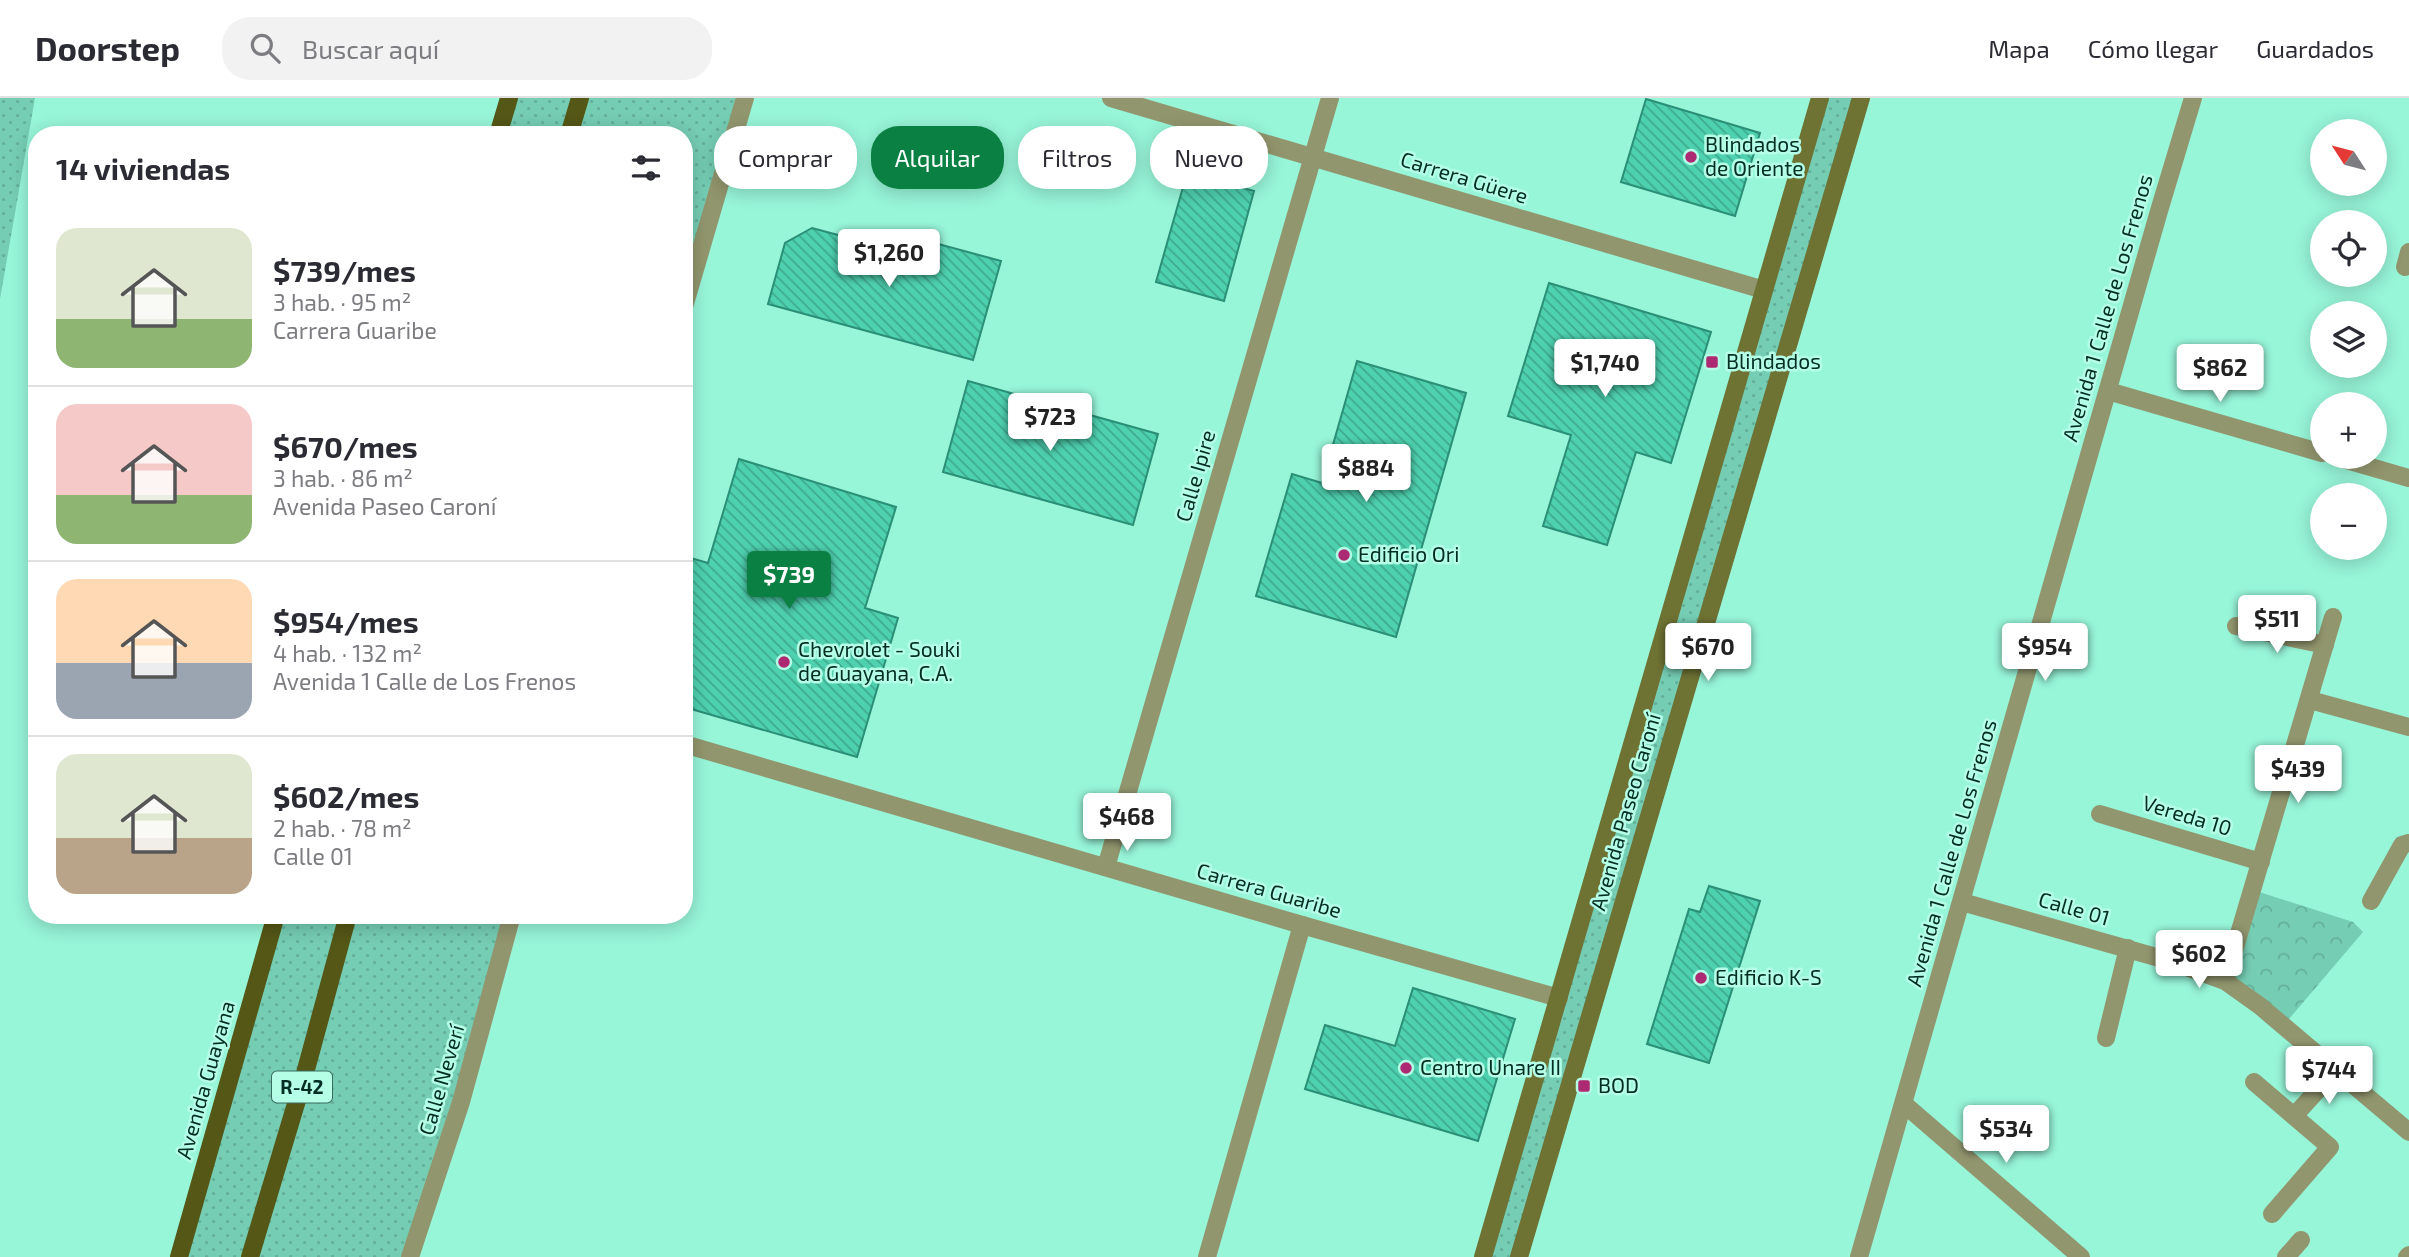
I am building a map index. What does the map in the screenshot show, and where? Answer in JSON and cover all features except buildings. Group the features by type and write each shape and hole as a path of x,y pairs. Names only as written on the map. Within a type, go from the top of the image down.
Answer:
{"main road":[{"path":"501,126 509,98"},
{"path":"572,126 580,98"},
{"name":"Avenida Guayana","path":"179,1257 273,924"},
{"name":"R-42","path":"250,1257 304,1077 346,924"}],"street":[{"path":"693,276 745,98"},
{"name":"Carrera Güere","path":"1111,98 1763,290"},
{"name":"Calle Ipire","path":"1106,867 1330,98"},
{"name":"Avenida Paseo Caroní","path":"1483,1257 1820,98"},
{"name":"Avenida Paseo Caroní","path":"1519,1257 1861,98"},
{"name":"Avenida 1 Calle de Los Frenos","path":"1859,1257 2193,98"},
{"path":"2108,391 2310,450"},
{"path":"2378,469 2409,478"},
{"path":"2225,981 2333,617"},
{"path":"2236,626 2325,645"},
{"path":"2310,699 2409,727"},
{"name":"Carrera Guaribe","path":"693,747 1559,998"},
{"name":"Vereda 10","path":"2100,814 2261,862"},
{"path":"2371,901 2406,844"},
{"name":"Calle 01","path":"1962,902 2194,968 2225,981 2260,1006 2409,1132"},
{"name":"Calle Neverí","path":"410,1257 461,1102 510,924"},
{"path":"1207,1257 1302,925"},
{"path":"2106,1038 2127,948"},
{"path":"2294,1116 2336,1070"},
{"path":"2254,1082 2330,1147 2272,1214"},
{"path":"1904,1104 2081,1257"},
{"path":"2286,1257 2301,1240"}],"green space":[{"path":"0,98 35,98 28,126 0,299"},
{"path":"509,98 745,98 737,126 714,126 714,189 718,189 693,276 693,126 501,126"},
{"path":"1820,98 1861,98 1519,1257 1483,1257"},
{"path":"2253,890 2353,922 2363,932 2283,1026 2225,981"},
{"path":"273,924 507,924 410,1257 179,1257"}],"place":[{"name":"Blindados de Oriente","path":"1691,157"},
{"name":"Blindados","path":"1712,362"},
{"name":"Edificio Ori","path":"1344,555"},
{"name":"Chevrolet - Souki de Guayana, C.A.","path":"784,662"},
{"name":"Edificio K-S","path":"1701,978"},
{"name":"Centro Unare II","path":"1406,1068"},
{"name":"BOD","path":"1584,1086"}]}
